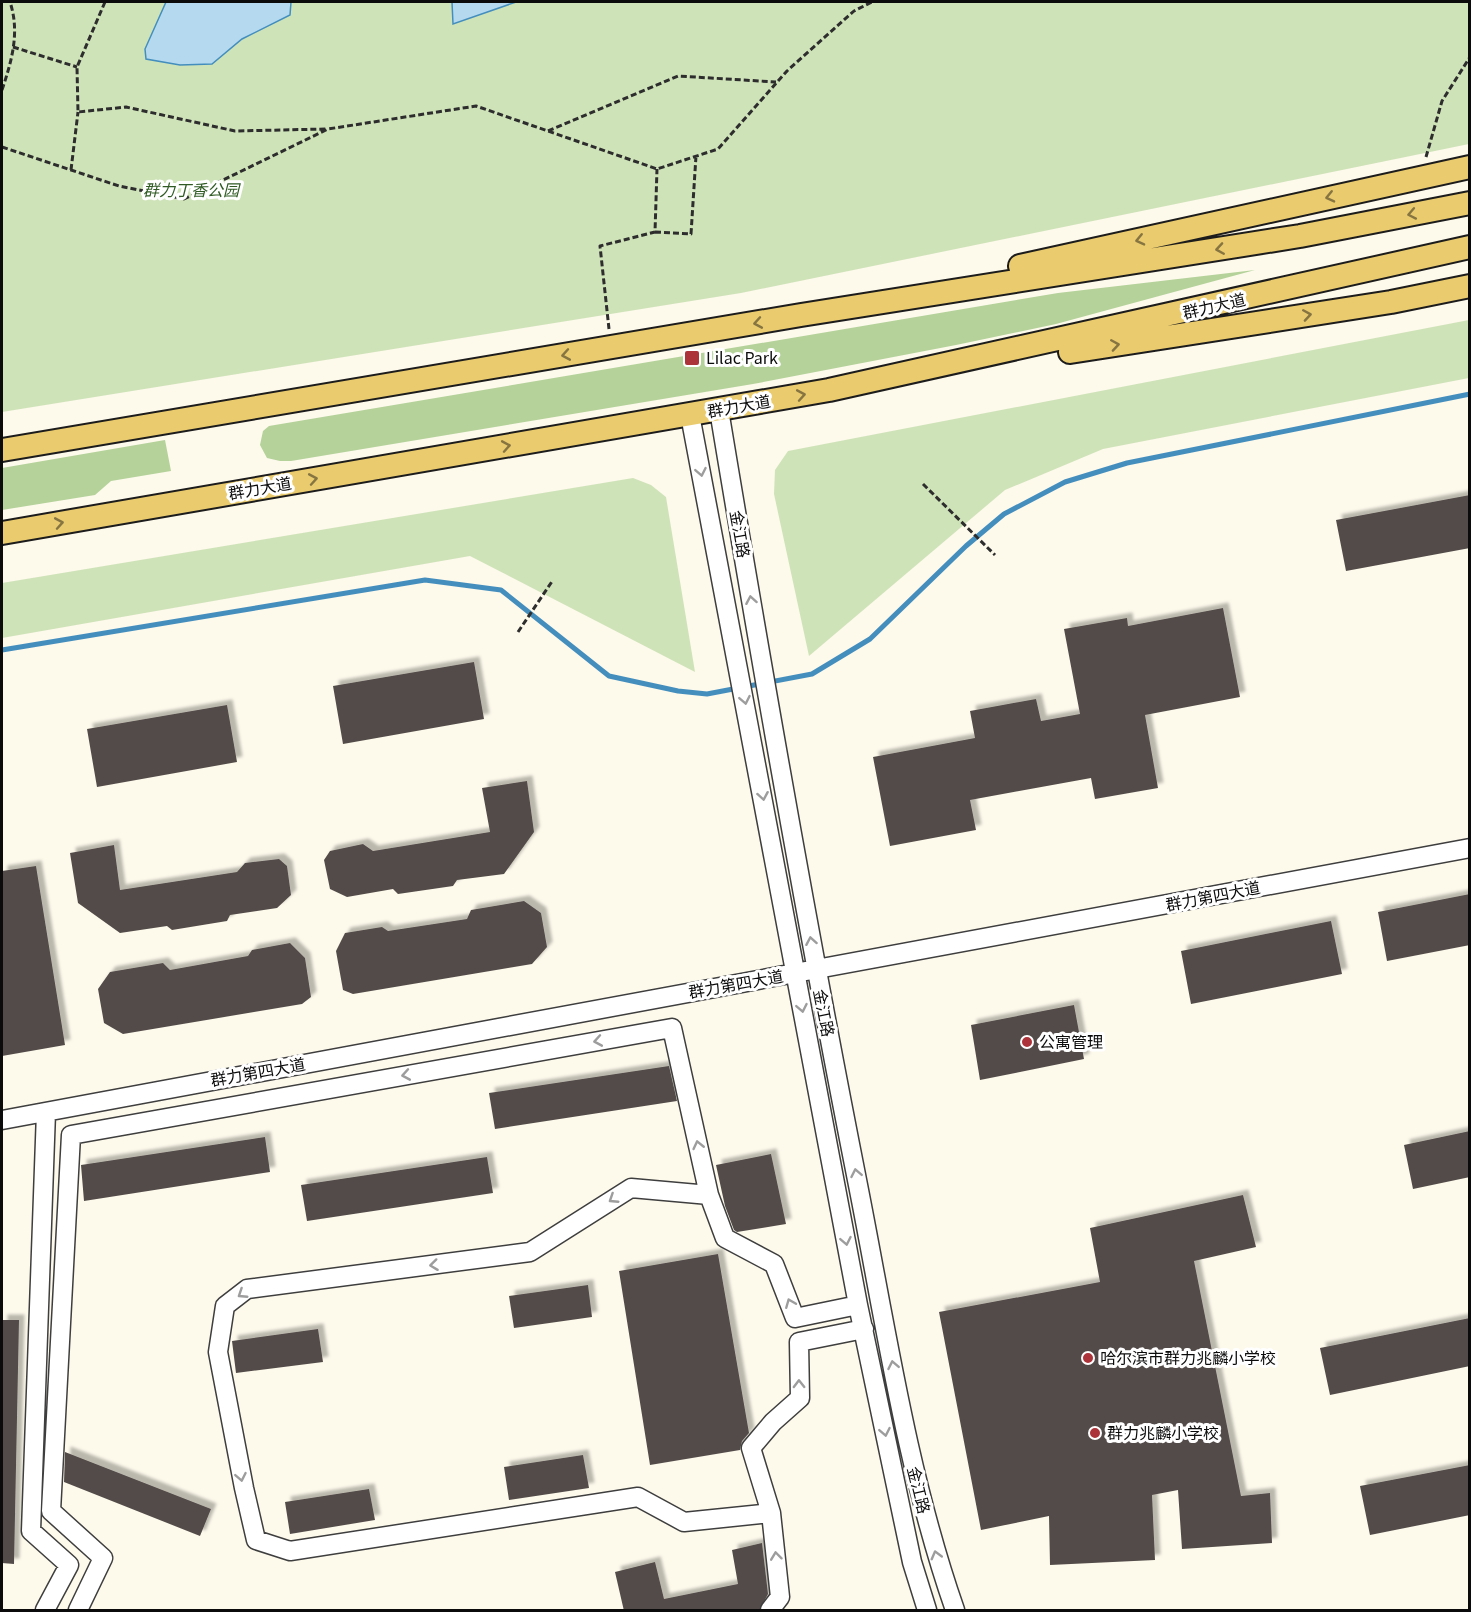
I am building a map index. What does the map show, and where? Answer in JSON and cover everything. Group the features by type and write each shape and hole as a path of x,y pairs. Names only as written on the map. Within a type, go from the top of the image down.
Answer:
{"main road":[{"path":"801,315 1470,167"},
{"path":"2,450 801,315 1288,238 1470,203"},
{"name":"群力大道","path":"2,532 829,390 1470,247"},
{"path":"829,390 1391,302 1470,286"}],"street":[{"name":"金江路","path":"719,410 760,658 816,970 913,1466 938,1562 955,1611"},
{"name":"金江路","path":"690,415 753,738 858,1305 912,1562 927,1611"},
{"name":"群力第四大道","path":"2,1120 1470,848"},
{"path":"78,1611 104,1558 51,1511 71,1135 672,1028 709,1195 725,1238 774,1264 795,1318 858,1305"},
{"path":"45,1611 69,1565 31,1531 46,1112"},
{"path":"709,1195 630,1188 530,1252 247,1289 225,1306 218,1352 233,1433 256,1540 290,1551 638,1497 684,1522 771,1513"},
{"path":"770,1611 780,1597 771,1513 751,1448 773,1422 800,1398 799,1342 864,1329"}],"path":[{"path":"2,90 17,22 10,2"},
{"path":"71,170 78,112 77,67 105,2"},
{"path":"78,112 126,107 235,131 327,129 476,106 657,169 718,149 777,82 854,11 872,2"},
{"path":"13,47 77,67"},
{"path":"1421,177 1442,101 1470,57"},
{"path":"547,132 678,76 777,82"},
{"path":"2,147 119,186 184,199 327,129"},
{"path":"610,340 600,246 655,232 691,234 696,156"},
{"path":"655,232 657,169"},
{"path":"923,484 995,555"},
{"path":"518,632 553,580"}],"green space":[{"name":"群力丁香公园","path":"2,2 1469,2 1469,144 741,293 2,412"},
{"path":"1255,270 1056,324 753,384 291,461 267,458 260,445 263,431 269,426 1058,293"},
{"path":"1469,320 1469,378 1103,449 1005,490 809,656 774,494 775,470 788,451"},
{"path":"165,440 171,471 111,481 95,495 2,510 2,468"},
{"path":"633,478 651,485 666,497 695,672 470,556 2,638 2,583"}],"water":[{"path":"166,2 291,2 290,15 242,39 212,64 180,65 146,59 145,49"},
{"path":"452,2 516,2 453,24"}],"building":[{"path":"1470,495 1470,548 1346,571 1336,520"},
{"path":"1223,608 1240,697 1145,715 1158,788 1095,799 1091,778 970,800 976,830 890,846 873,757 975,738 970,711 1036,699 1041,721 1080,714 1064,629 1127,618 1128,626"},
{"path":"474,662 484,719 343,744 333,686"},
{"path":"227,705 237,762 97,787 87,729"},
{"path":"527,781 534,832 504,874 457,880 453,886 398,894 393,889 347,897 330,889 324,860 330,851 363,844 373,851 490,832 482,788"},
{"path":"114,845 120,890 237,872 245,863 279,859 287,866 291,895 277,908 230,915 227,921 172,930 167,926 120,933 78,903 70,853"},
{"path":"36,866 65,1045 2,1056 2,871"},
{"path":"1470,894 1470,945 1387,961 1378,912"},
{"path":"524,901 541,913 547,947 532,964 353,994 343,990 336,951 345,933 382,927 388,931 467,919 471,910"},
{"path":"1331,921 1342,974 1191,1004 1181,951"},
{"path":"290,943 305,958 311,997 302,1004 123,1034 104,1023 98,989 110,972 163,963 170,970 248,956 252,950"},
{"name":"公寓管理","path":"1074,1005 1084,1059 980,1080 971,1025"},
{"path":"669,1066 677,1101 495,1129 489,1093"},
{"path":"1470,1131 1470,1177 1413,1189 1404,1145"},
{"path":"265,1137 270,1172 84,1201 81,1165"},
{"path":"771,1154 786,1224 737,1232 734,1230 725,1206 716,1165"},
{"path":"487,1157 493,1193 307,1221 301,1185"},
{"name":"群力兆麟小学校","path":"1243,1195 1256,1247 1194,1261 1241,1496 1270,1493 1272,1543 1182,1549 1178,1490 1152,1495 1155,1560 1050,1565 1049,1516 981,1530 939,1312 1100,1282 1090,1228"},
{"path":"718,1254 749,1433 742,1441 740,1450 650,1465 619,1271"},
{"path":"588,1285 592,1317 514,1328 509,1296"},
{"path":"1470,1318 1470,1366 1330,1395 1320,1348"},
{"path":"2,1320 19,1320 14,1564 2,1563"},
{"path":"318,1329 323,1362 236,1373 232,1341"},
{"path":"65,1452 211,1509 200,1536 64,1482"},
{"path":"583,1455 589,1488 509,1500 504,1467"},
{"path":"1470,1465 1470,1515 1370,1535 1360,1486"},
{"path":"369,1489 375,1520 290,1534 285,1502"},
{"path":"762,1543 768,1594 759,1611 624,1611 615,1572 655,1562 664,1599 738,1584 732,1550"}],"waterway":[{"path":"2,650 425,580 501,590 609,676 678,691 707,694 812,674 870,639 966,546 1004,514 1065,482 1127,463 1470,394"}],"place":[{"name":"Lilac Park","path":"692,358"},
{"name":"公寓管理","path":"1027,1042"},
{"name":"哈尔滨市群力兆麟小学校","path":"1088,1358"},
{"name":"群力兆麟小学校","path":"1095,1433"}]}
